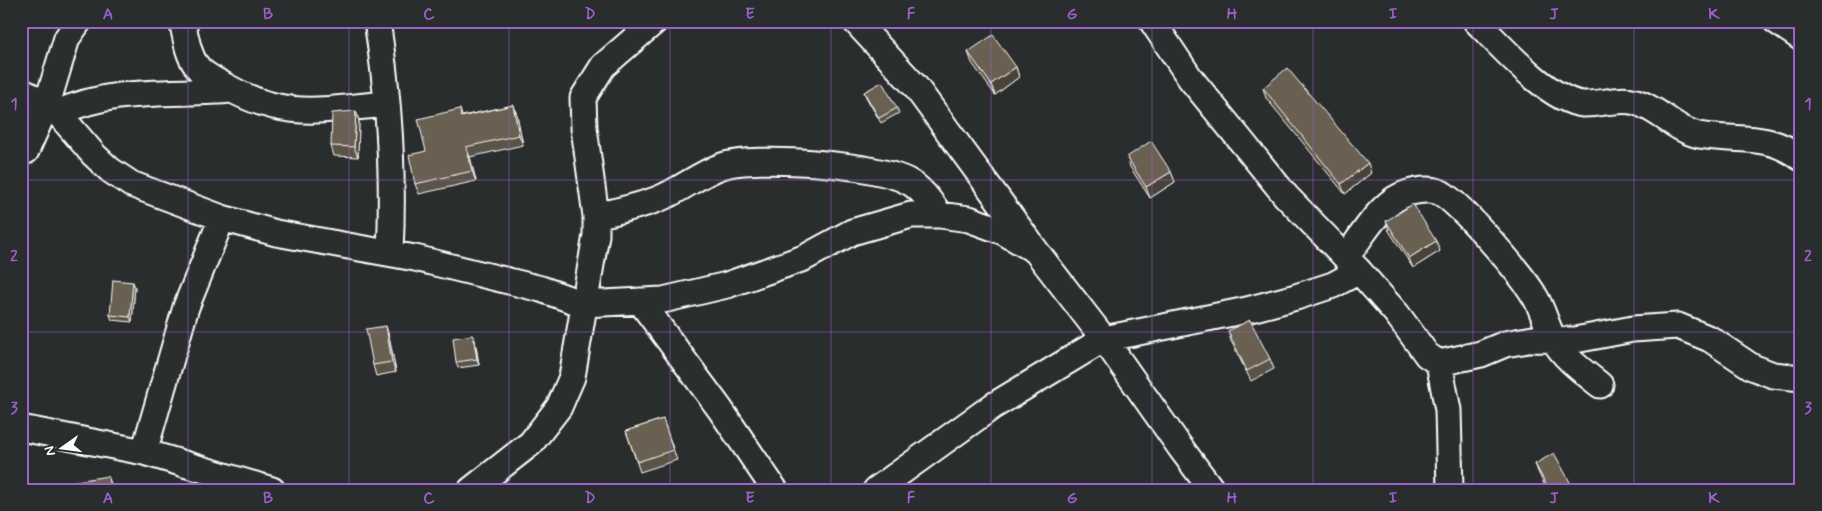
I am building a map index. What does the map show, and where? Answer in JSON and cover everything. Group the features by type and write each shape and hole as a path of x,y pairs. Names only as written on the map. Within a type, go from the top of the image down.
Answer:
{"street":[{"path":"21,152 26,151 52,108 67,38 79,21"},
{"path":"182,21 190,53 196,66 232,90 257,102 297,110 319,112 387,104"},
{"path":"377,21 387,104 392,174 390,252"},
{"path":"471,490 531,443 559,407 572,377 583,304 593,264 596,216 584,128 583,98 603,66 655,21"},
{"path":"855,21 915,86 973,162 1036,251 1104,339 1212,490"},
{"path":"1152,21 1190,78 1286,196 1397,314 1427,354 1439,363 1448,410 1450,490"},
{"path":"1476,21 1527,71 1568,101 1582,104 1634,101 1645,105 1667,121 1691,132 1773,142 1801,158"},
{"path":"1776,21 1801,38"},
{"path":"52,108 132,94 232,90"},
{"path":"21,91 52,108 94,155 110,170 132,184 222,218 276,233 390,252 541,289 583,304 663,300 727,285 804,258 852,232 911,216 940,215 969,219 1002,231 1036,251"},
{"path":"596,216 664,197 704,174 724,166 759,161 838,165 882,172 909,182 928,198 940,215"},
{"path":"876,490 993,406 1104,339 1276,302 1333,285 1352,264 1385,208 1396,199 1418,190 1438,192 1455,202 1534,294 1554,340 1563,352 1600,385"},
{"path":"144,452 186,306 222,218"},
{"path":"640,301 720,409 775,490"},
{"path":"1439,363 1481,354 1505,344 1533,339 1575,340 1652,326 1678,326 1710,339 1752,367 1773,375 1801,378"},
{"path":"21,428 144,452 272,490"}],"building":[{"path":"993,35 1016,67 991,84 968,52"},
{"path":"1287,68 1368,163 1341,184 1263,88"},
{"path":"882,82 897,108 879,118 864,92"},
{"path":"513,105 519,135 466,147 472,171 415,184 409,155 426,151 418,119 460,109 461,117"},
{"path":"356,111 354,147 331,146 332,113"},
{"path":"1151,141 1171,172 1146,187 1127,157"},
{"path":"1413,204 1436,241 1409,258 1386,221"},
{"path":"113,280 133,282 130,317 110,315"},
{"path":"1250,320 1270,359 1247,371 1228,331"},
{"path":"386,326 392,362 373,365 366,329"},
{"path":"473,335 477,359 456,362 453,338"},
{"path":"663,419 673,450 637,462 626,431"},
{"path":"1554,453 1571,484 1561,490 1549,490 1535,464"},
{"path":"108,476 110,490 71,490 70,482"}]}
